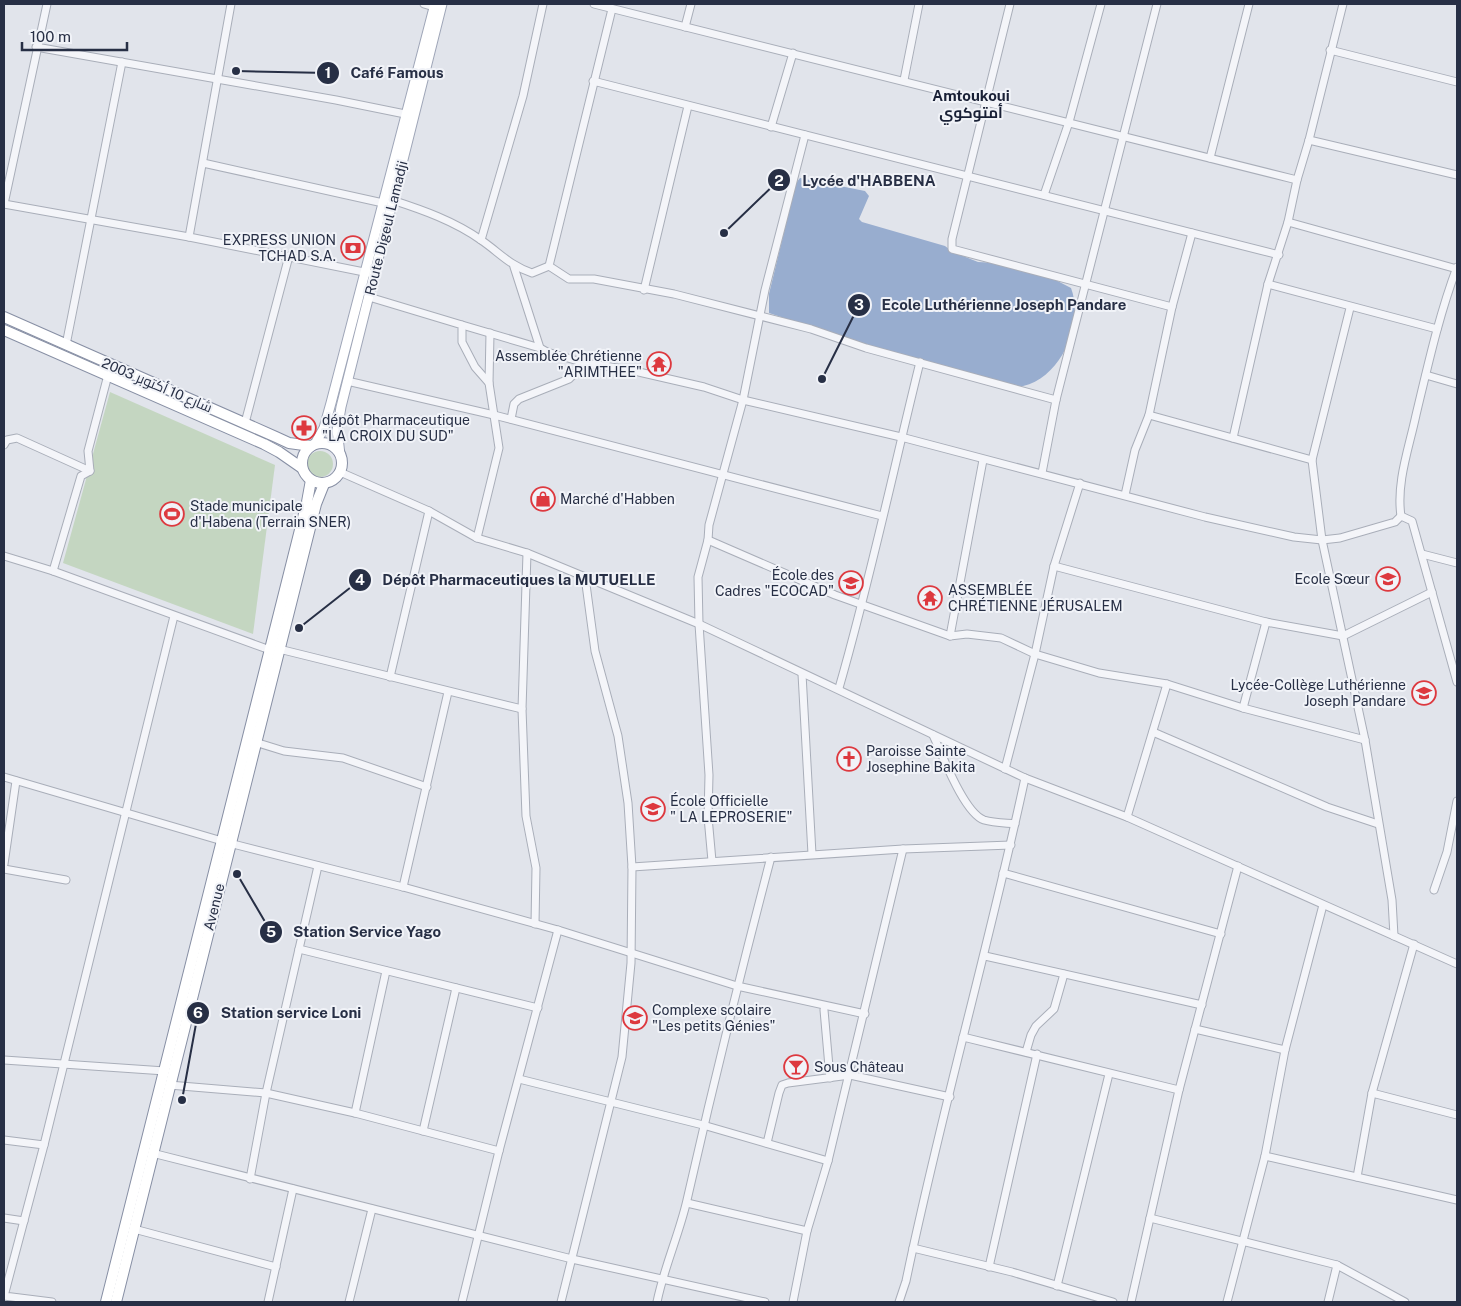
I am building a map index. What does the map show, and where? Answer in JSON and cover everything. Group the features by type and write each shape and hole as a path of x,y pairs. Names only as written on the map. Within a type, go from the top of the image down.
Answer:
{"highway":[{"name":"شارع 10 أكتوبر 2003","path":"4,318 289,443 313,445"},
{"name":"شارع 10 أكتوبر 2003","path":"4,330 279,452 302,468"},
{"path":"313,445 332,446 340,454 342,466 340,472 336,478 324,484 311,480 302,468 303,455 313,445"},
{"path":"106,1302 142,1152 226,842 274,650 311,480"},
{"name":"Avenue","path":"116,1302 226,842 255,742 274,650 316,504 324,484"}],"main road":[{"name":"Route Digeul Lamadji","path":"340,454 337,430 347,381 369,297 388,202 437,5"},
{"path":"313,445 328,416 364,272 388,202"}],"street":[{"path":"47,4 36,47 4,204 189,237 374,274"},
{"path":"189,237 230,4"},
{"path":"424,4 437,5"},
{"path":"481,240 523,96 543,4"},
{"path":"594,4 612,10 904,80 1297,180"},
{"path":"686,27 691,4"},
{"path":"904,80 919,4"},
{"path":"1010,4 966,174 952,239 952,249 1172,307"},
{"path":"1044,195 1069,122 1100,4"},
{"path":"1042,474 1056,400 1103,209 1157,4"},
{"path":"1210,158 1249,4"},
{"path":"1233,438 1268,284 1279,255 1288,222 1297,180 1343,4"},
{"path":"549,266 612,10"},
{"path":"36,47 217,78 410,115"},
{"path":"1330,50 1457,82"},
{"path":"771,127 793,53"},
{"path":"66,345 122,62"},
{"path":"594,81 1279,255"},
{"path":"644,290 688,106"},
{"path":"712,861 708,817 709,775 699,624 698,577 708,540 709,525 743,400 760,316 805,135"},
{"path":"1309,140 1457,175"},
{"path":"203,163 388,202 435,215 481,240 514,267 532,273 549,266"},
{"path":"1288,222 1457,271 1437,330 1401,482 1399,502 1401,516"},
{"path":"1125,495 1135,450 1149,415 1172,307 1192,233"},
{"path":"245,423 289,256"},
{"path":"549,266 569,279 594,279 644,290 674,294 760,316 1056,400"},
{"path":"514,267 540,348"},
{"path":"1268,284 1350,308 1437,330"},
{"path":"369,297 585,363 654,375 704,387 743,400 1080,483 1205,517 1294,537 1322,540 1340,538 1395,522 1401,516"},
{"path":"1350,308 1312,460 1322,540 1365,740 1392,900 1394,936"},
{"path":"462,325 462,342 475,366 488,383"},
{"path":"477,538 499,448 488,383 490,333"},
{"path":"839,688 863,604 882,516 920,362"},
{"path":"511,419 514,404 519,399 569,379 585,363"},
{"path":"90,471 88,451 108,375"},
{"path":"1426,375 1457,384"},
{"path":"347,381 511,419 882,516"},
{"path":"1149,415 1312,460"},
{"path":"4,445 7,440 17,438 90,471"},
{"path":"950,636 983,460"},
{"path":"53,571 80,476 90,471"},
{"path":"340,472 429,511 477,538 527,552 699,624 802,674 839,688 1025,778 1127,817 1457,964"},
{"path":"1005,769 1035,654 1054,566 1080,483"},
{"path":"390,677 429,511"},
{"path":"1401,516 1412,521 1457,682"},
{"path":"708,540 834,595 950,636 967,634 1001,638 1035,654 1099,673 1166,684 1243,708 1365,740"},
{"path":"527,552 522,709 526,816 536,868 535,924"},
{"path":"1422,554 1457,564"},
{"path":"4,556 53,571 174,616 274,650 522,709"},
{"path":"1054,566 1266,622 1342,636 1432,592"},
{"path":"561,1302 622,1056 631,952 632,867 628,803 618,736 595,651 584,577"},
{"path":"52,1302 4,1296 64,1065 174,616"},
{"path":"1243,708 1266,622"},
{"path":"1448,655 1457,657"},
{"path":"802,674 812,854"},
{"path":"1127,817 1166,684"},
{"path":"403,887 428,787 448,692"},
{"path":"1153,732 1303,797 1378,824"},
{"path":"933,735 955,783 975,814 983,820 1015,824"},
{"path":"255,742 284,751 343,758 428,787"},
{"path":"4,777 126,811 226,842 403,887 558,930 737,986 865,1014"},
{"path":"899,1302 1011,845 1025,778"},
{"path":"4,864 16,781"},
{"path":"1434,890 1447,852 1457,801"},
{"path":"632,867 812,854 1011,845"},
{"path":"793,1302 807,1231 828,1161 850,1075 903,849"},
{"path":"657,1302 661,1279 686,1203 737,986 771,857"},
{"path":"250,1178 266,1093 318,866"},
{"path":"1131,1302 1179,1090 1238,866"},
{"path":"4,869 66,880"},
{"path":"1003,873 1221,934"},
{"path":"1227,1302 1264,1156 1285,1050 1323,905"},
{"path":"462,1302 498,1151 558,930"},
{"path":"1357,1177 1372,1093 1414,944"},
{"path":"299,949 538,1008"},
{"path":"984,956 1202,1005"},
{"path":"355,1113 386,971"},
{"path":"1026,1052 1036,1026 1054,1009 1064,974"},
{"path":"423,1131 456,988"},
{"path":"824,1010 830,1078"},
{"path":"1195,1029 1285,1050"},
{"path":"963,1036 1179,1090"},
{"path":"989,1266 1037,1054"},
{"path":"4,1060 165,1071"},
{"path":"1057,1286 1109,1074"},
{"path":"767,1143 782,1085 850,1075 950,1096"},
{"path":"519,1079 703,1126 828,1161"},
{"path":"169,1085 266,1093 355,1113 498,1151"},
{"path":"1372,1093 1457,1115"},
{"path":"703,1126 828,1161"},
{"path":"4,1140 44,1144"},
{"path":"152,1153 572,1259 765,1302"},
{"path":"1264,1156 1457,1200"},
{"path":"268,1302 293,1189"},
{"path":"686,1203 807,1231"},
{"path":"349,1302 372,1209"},
{"path":"4,1218 24,1221"},
{"path":"1150,1218 1337,1265 1405,1302"},
{"path":"134,1229 276,1267"},
{"path":"913,1248 961,1262 989,1266 1113,1302"},
{"path":"1328,1302 1337,1265"}],"green space":[{"name":"Stade municipale d'Habena (Terrain SNER)","path":"110,392 275,465 253,634 63,563"},
{"path":"320,451 329,455 333,464 329,473 320,477 311,473 307,464 311,455"}],"water":[{"path":"800,178 865,191 869,196 859,219 862,222 945,246 953,252 978,262 997,263 1046,275 1071,288 1074,303 1074,319 1071,335 1065,350 1056,364 1045,375 1032,383 1017,387 880,350 769,313 769,294 796,183"}],"place":[{"name":"Café Famous","path":"236,71"},
{"name":"Lycée d'HABBENA","path":"724,233"},
{"name":"EXPRESS UNION TCHAD S.A.","path":"353,248"},
{"name":"Assemblée Chrétienne \"ARIMTHEE\"","path":"659,364"},
{"name":"Ecole Luthérienne Joseph Pandare","path":"822,379"},
{"name":"dépôt Pharmaceutique \"LA CROIX DU SUD\"","path":"304,428"},
{"name":"Marché d'Habben","path":"543,499"},
{"name":"Stade municipale d'Habena (Terrain SNER)","path":"172,514"},
{"name":"Ecole Sœur","path":"1388,579"},
{"name":"École des Cadres \"ECOCAD\"","path":"851,583"},
{"name":"ASSEMBLÉE CHRÉTIENNE JÉRUSALEM","path":"930,598"},
{"name":"Dépôt Pharmaceutiques la MUTUELLE","path":"299,628"},
{"name":"Lycée-Collège Luthérienne Joseph Pandare","path":"1424,693"},
{"name":"Paroisse Sainte Josephine Bakita","path":"849,759"},
{"name":"École Officielle \" LA LEPROSERIE\"","path":"653,809"},
{"name":"Station Service Yago","path":"237,874"},
{"name":"Complexe scolaire \"Les petits Génies\"","path":"635,1018"},
{"name":"Sous Château","path":"796,1067"},
{"name":"Station service Loni","path":"182,1100"}],"district":[{"name":"Amtoukoui أمتوكوي","path":"971,104"}]}
